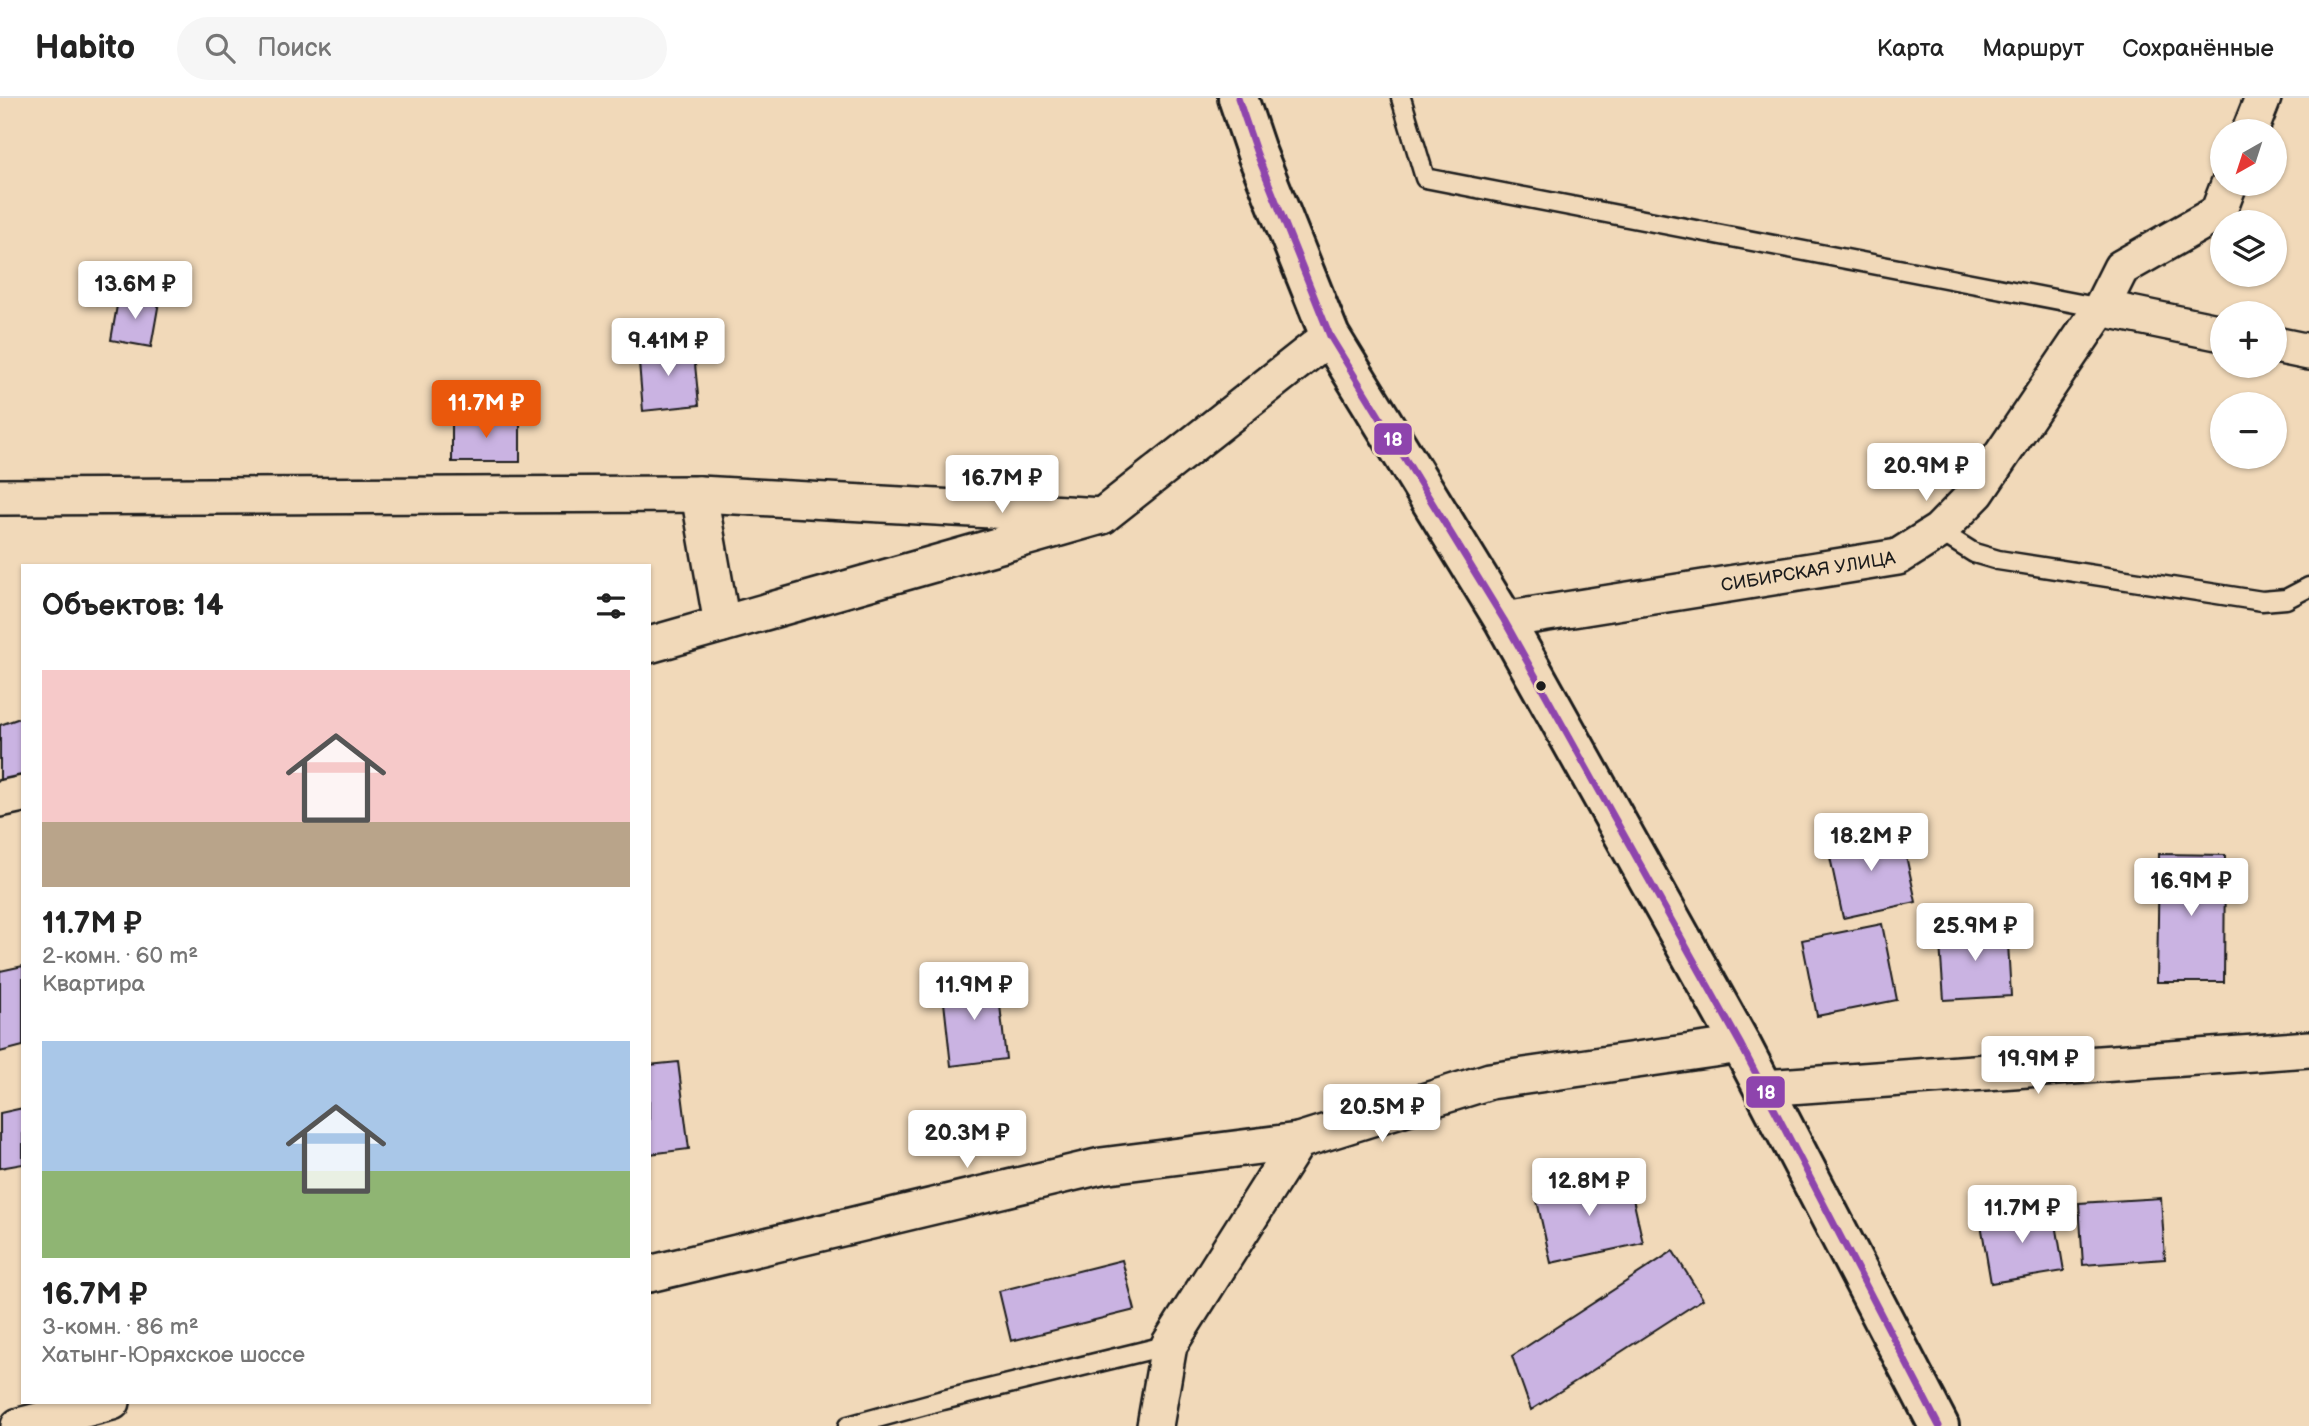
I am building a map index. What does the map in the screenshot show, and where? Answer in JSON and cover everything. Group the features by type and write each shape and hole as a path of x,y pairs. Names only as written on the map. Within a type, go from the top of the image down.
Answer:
{"street":[{"path":"1238,98 1257,154 1330,336 1504,621 1741,1045 1939,1426"},
{"path":"2255,119 2263,98"},
{"name":"СИБИРСКАЯ УЛИЦА","path":"1504,621 1898,557 1939,531 1977,492 2101,307 2121,268 2218,213 2224,196"},
{"path":"2101,307 2210,331"},
{"path":"651,644 1102,516 1330,336"},
{"path":"2287,347 2309,352"},
{"path":"0,498 699,494 1102,516"},
{"path":"699,494 722,624"},
{"path":"0,799 21,794"},
{"path":"651,1274 1101,1167 1298,1141 1490,1081 1741,1045"},
{"path":"1763,1088 2309,1049"},
{"path":"1155,1426 1169,1345 1298,1141"},
{"path":"19,1426 103,1404"}],"lane":[{"path":"1401,98 1425,178 2101,307"},
{"path":"1939,531 1974,553 1998,560 2262,601 2286,599 2309,587"},
{"path":"848,1426 1169,1345"}],"building":[{"path":"119,294 159,302 151,347 111,340"},
{"path":"693,344 699,405 643,411 638,350"},
{"path":"452,418 520,419 520,462 452,462"},
{"path":"21,718 21,780 0,787 0,725"},
{"path":"1900,828 1916,902 1843,918 1827,843"},
{"path":"2159,854 2225,855 2224,982 2157,982"},
{"path":"1882,924 1897,1000 1817,1016 1802,940"},
{"path":"2007,926 2011,996 1944,1000 1939,930"},
{"path":"21,966 21,1047 0,1052 0,971"},
{"path":"997,978 1006,1059 951,1066 942,984"},
{"path":"678,1062 689,1149 651,1154 651,1065"},
{"path":"21,1108 21,1164 0,1168 0,1113"},
{"path":"1627,1172 1643,1243 1551,1263 1535,1192"},
{"path":"2161,1198 2165,1259 2083,1265 2079,1203"},
{"path":"2053,1206 2064,1271 1991,1283 1980,1218"},
{"path":"1673,1251 1703,1299 1531,1410 1512,1356"},
{"path":"1122,1260 1135,1310 1011,1341 999,1291"}],"transit line":[{"name":"18","path":"1238,98 1257,154 1330,336 1504,620 1741,1045 1939,1426"}]}
